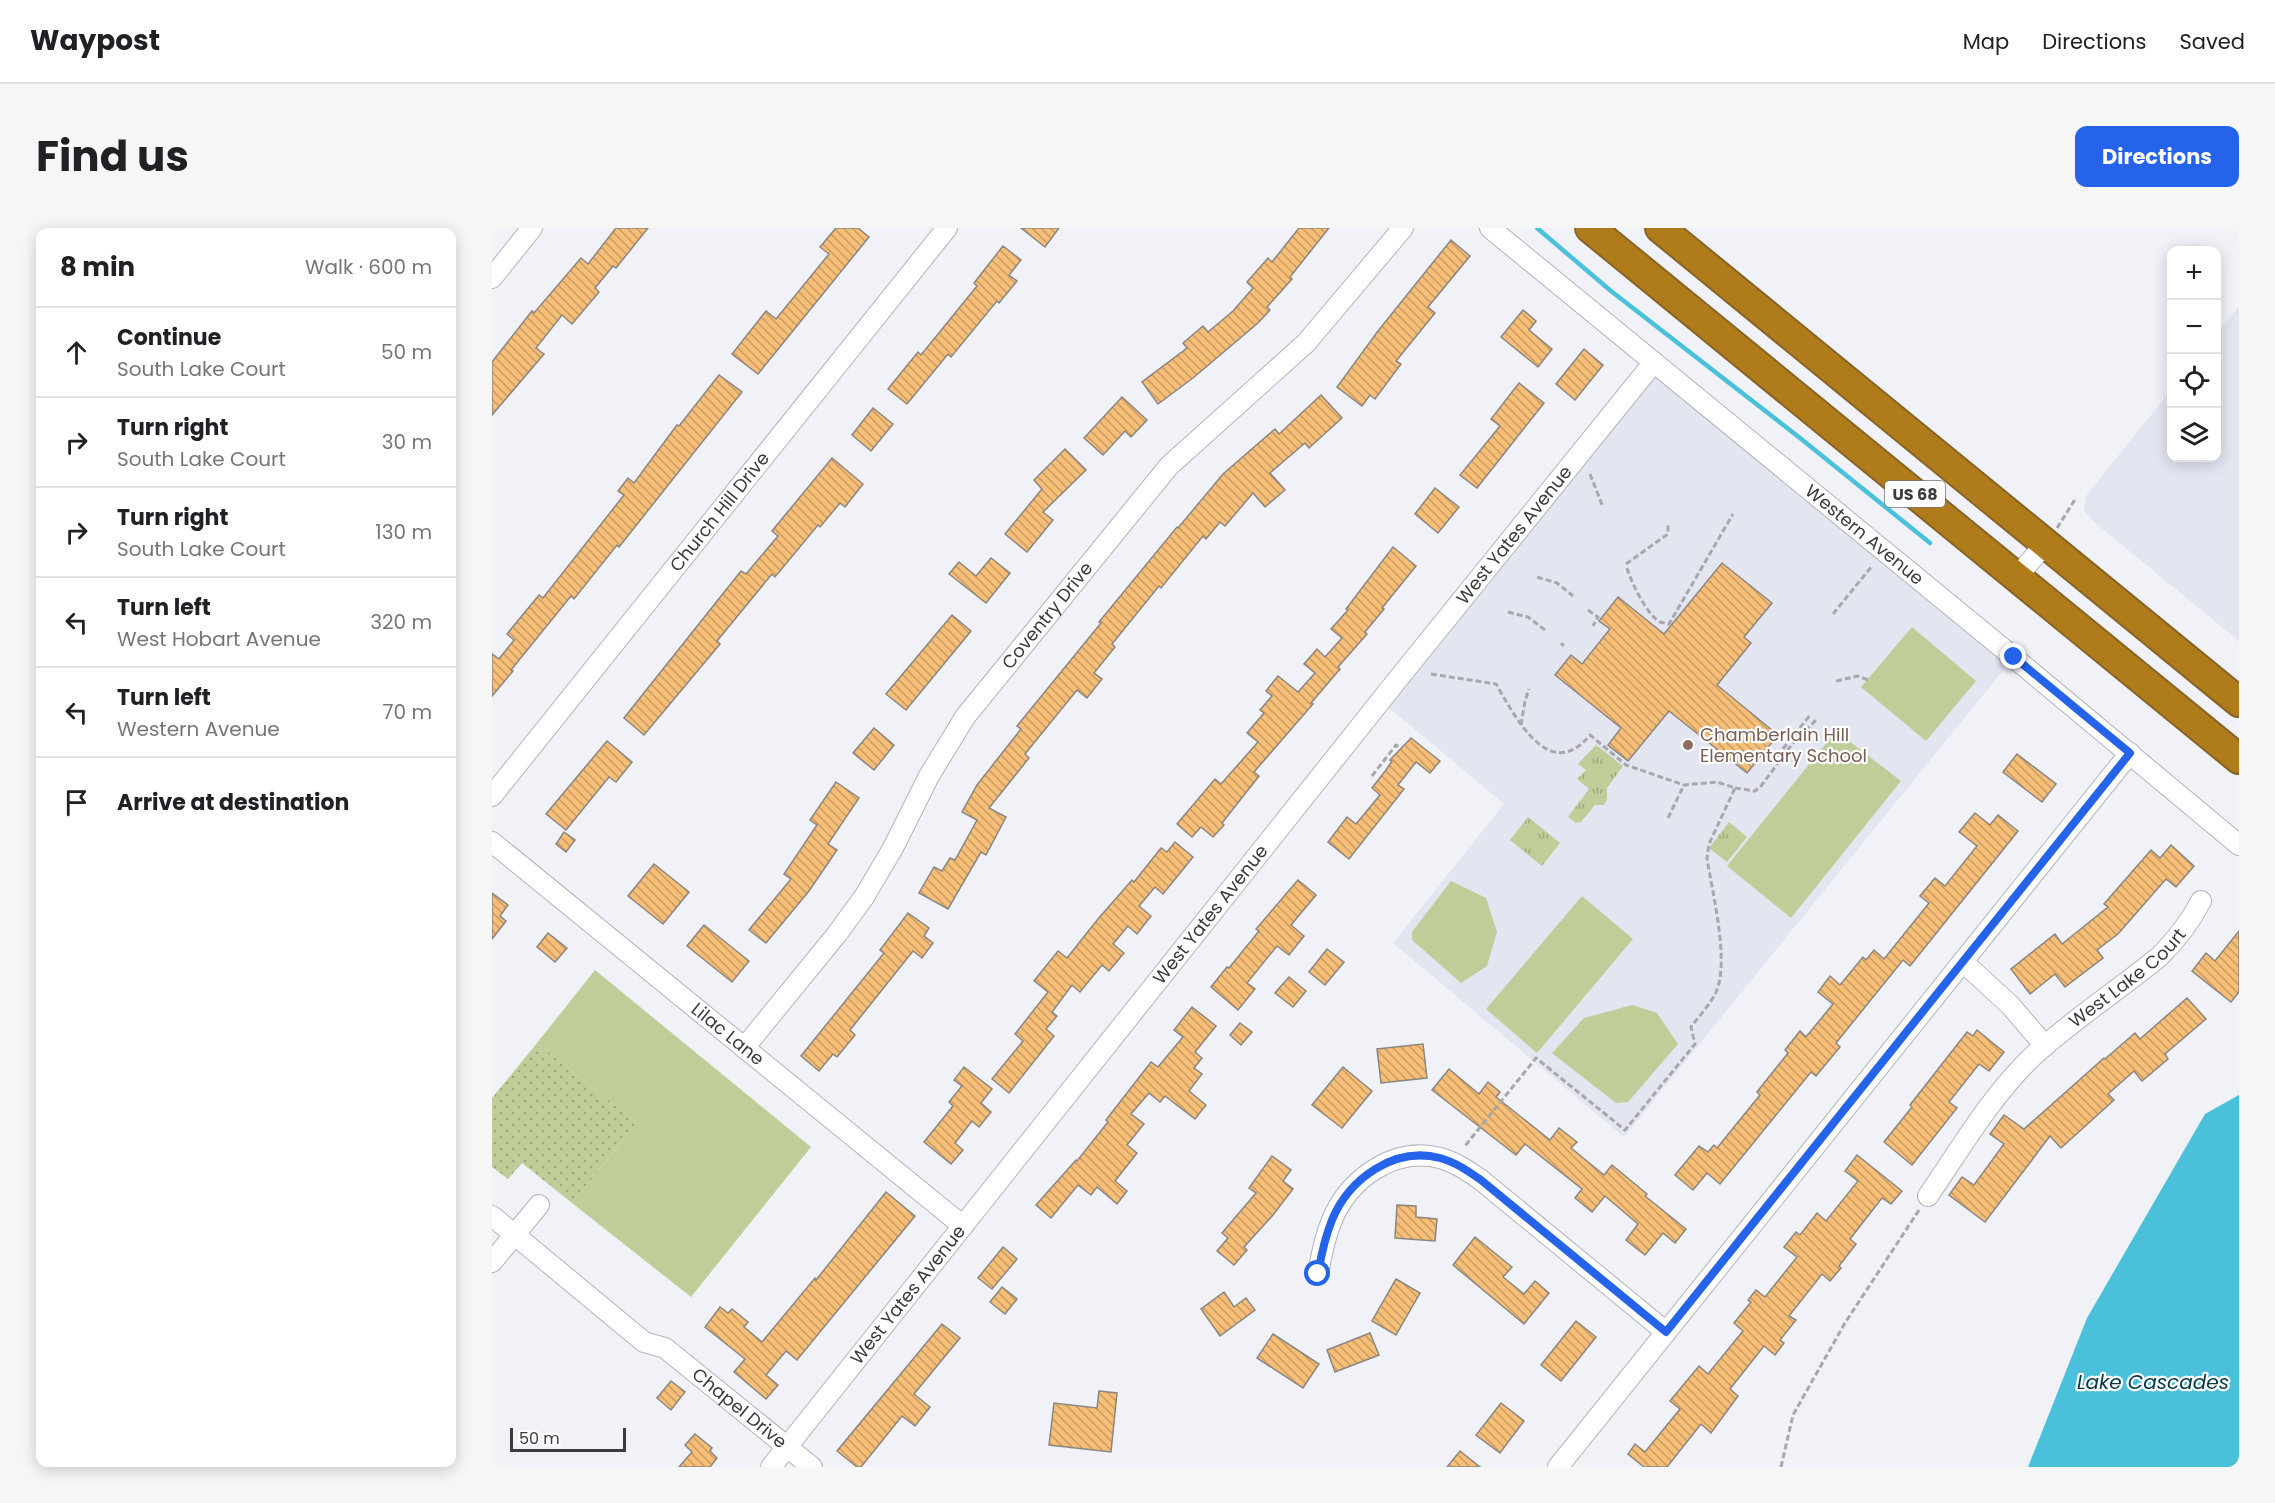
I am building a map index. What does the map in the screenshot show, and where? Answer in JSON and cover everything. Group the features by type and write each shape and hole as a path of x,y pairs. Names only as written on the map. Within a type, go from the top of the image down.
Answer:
{"highway":[{"name":"US 68","path":"1590,228 2239,759"},
{"name":"US 68","path":"1660,228 2239,702"}],"street":[{"path":"492,278 532,228"},
{"name":"Church Hill Drive","path":"492,796 947,228"},
{"name":"Coventry Drive","path":"744,1048 837,934 864,897 893,848 946,746 987,690 1169,466 1306,343 1403,228"},
{"name":"Western Avenue","path":"1490,228 2239,845"},
{"name":"West Yates Avenue","path":"771,1467 1398,679 1654,362"},
{"path":"2017,577 2045,544"},
{"path":"1558,1467 2130,753"},
{"name":"Lilac Lane","path":"492,842 963,1226"},
{"name":"West Lake Court","path":"1928,1196 2002,1090 2045,1046 2160,956 2177,940 2191,921 2201,901"},
{"path":"1963,962 2010,1005 2045,1046"},
{"path":"1318,1274 1332,1220 1346,1196 1364,1176 1394,1160 1417,1155 1429,1156 1451,1162 1481,1180 1666,1332"},
{"path":"492,1262 539,1204"},
{"name":"Chapel Drive","path":"492,1216 644,1342 665,1348 812,1467"}],"path":[{"path":"1590,474 1603,507"},
{"path":"2045,544 2076,498"},
{"path":"1668,525 1668,534 1627,566 1630,578 1651,613 1659,621 1669,624 1734,514"},
{"path":"1833,614 1872,566"},
{"path":"1537,577 1557,583 1573,596"},
{"path":"1588,610 1599,617 1593,626"},
{"path":"1508,612 1528,617 1545,630"},
{"path":"1431,674 1496,684 1528,735 1546,750 1563,752 1581,746 1590,735 1626,765 1683,785 1717,782 1755,791 1794,743 1818,719"},
{"path":"1836,681 1858,675 1868,680"},
{"path":"1521,725 1529,689"},
{"path":"1764,752 1774,760 1811,714"},
{"path":"1372,776 1396,745 1400,748"},
{"path":"1668,818 1683,785"},
{"path":"1465,1146 1536,1058 1625,1130 1695,1044 1691,1027 1715,994 1722,956 1707,858 1709,844 1735,788"},
{"path":"1781,1467 1793,1415 1845,1323 1928,1196"}],"shaded area":[{"path":"2239,306 2239,641 2094,522 2084,510 2086,496 2167,395 2167,462 2221,462 2221,329"},
{"name":"Chamberlain Hill Elementary School","path":"1654,362 2014,657 1624,1137 1393,943 1504,804 1381,701"}],"green space":[{"path":"1912,627 1976,681 1926,741 1861,687"},
{"path":"1836,731 1901,781 1791,918 1727,866"},
{"path":"1596,745 1623,766 1607,788 1607,799 1604,805 1595,805 1581,822 1576,823 1568,817 1589,789 1577,779 1586,770 1578,764"},
{"path":"1528,817 1560,843 1542,866 1510,840"},
{"path":"1729,822 1747,837 1727,862 1709,848"},
{"path":"1451,881 1486,898 1497,932 1487,966 1461,983 1412,940 1412,932"},
{"path":"1582,896 1633,939 1537,1053 1486,1009"},
{"path":"595,970 811,1147 691,1297 572,1203 637,1123 537,1043"},
{"path":"1632,1005 1657,1013 1678,1044 1628,1102 1616,1103 1552,1053 1584,1018"},
{"path":"537,1043 637,1123 572,1203 522,1163 508,1179 492,1167 492,1098"}],"water":[{"name":"Lake Cascades","path":"2239,1095 2239,1467 2028,1467 2087,1318 2205,1114"}],"building":[{"path":"616,228 648,228 616,268 613,266 595,288 599,292 572,324 562,315 536,348 544,354 492,415 492,362 532,311 534,313 581,258 588,264"},
{"path":"836,228 858,228 869,237 758,374 732,354 766,311 776,319 829,254 820,247"},
{"path":"1021,228 1059,228 1045,247"},
{"path":"1299,228 1329,228 1290,277 1292,279 1267,307 1270,310 1258,323 1193,378 1158,404 1142,382 1187,348 1183,343 1203,326 1208,332 1233,311 1253,288 1247,282 1268,258 1272,262"},
{"path":"1451,240 1470,256 1428,307 1435,313 1396,361 1401,364 1375,399 1370,395 1362,406 1337,387 1378,331"},
{"path":"1003,246 1021,260 1009,275 1017,281 999,303 997,301 951,357 948,354 907,404 888,389 918,352 921,355 977,286 974,283"},
{"path":"1523,310 1536,321 1529,330 1552,349 1538,367 1501,337"},
{"path":"1584,349 1603,365 1575,400 1556,384"},
{"path":"719,375 742,392 619,547 617,545 574,599 571,596 492,696 492,654 499,659 514,640 507,634 539,595 543,598 624,495 618,491 628,478 634,483 677,425 679,426"},
{"path":"1519,383 1544,403 1477,488 1460,475 1500,426 1491,419"},
{"path":"1321,395 1342,418 1309,448 1305,443 1270,473 1285,490 1265,507 1253,493 1225,526 1220,522 1206,539 1203,536 1112,644 1115,647 1094,673 1102,679 1087,698 1077,690 1025,754 1029,758 989,808 1006,817 986,855 981,852 948,909 919,893 934,867 942,871 950,858 955,860 977,820 962,812 977,785 1021,729 1017,726 1101,623 1099,622 1223,474 1275,429 1279,434"},
{"path":"1122,397 1147,420 1131,437 1125,431 1103,455 1084,438"},
{"path":"873,408 893,424 871,451 852,435"},
{"path":"1065,449 1086,470 1043,512 1053,520 1027,552 1005,534 1042,489 1034,480"},
{"path":"832,458 863,484 845,507 840,503 820,527 818,525 775,577 772,574 717,641 720,644 644,735 624,718 741,571 746,574 778,536 772,531"},
{"path":"1435,488 1459,507 1438,533 1415,514"},
{"path":"1393,547 1416,566 1382,608 1384,609 1365,632 1367,634 1311,703 1313,704 1254,772 1259,776 1222,823 1224,825 1213,837 1201,827 1192,837 1177,824 1215,779 1221,784 1258,742 1247,733 1264,713 1260,710 1272,696 1266,691 1278,676 1298,692 1315,673 1304,664 1317,649 1325,657 1342,638 1331,629 1348,610 1346,609"},
{"path":"991,558 1010,573 986,603 949,574 959,562 976,576"},
{"path":"1722,563 1772,603 1744,637 1751,643 1717,685 1778,735 1747,773 1669,711 1628,761 1608,745 1621,728 1555,675 1571,655 1582,664 1610,629 1599,621 1618,597 1664,634"},
{"path":"952,615 971,631 906,710 886,694"},
{"path":"874,728 894,745 874,770 853,753"},
{"path":"1411,738 1440,761 1430,773 1416,762 1398,785 1404,789 1349,859 1328,842 1347,817 1356,824 1380,795 1372,788 1392,761 1390,760"},
{"path":"607,741 632,762 616,782 609,777 566,830 546,814"},
{"path":"2017,754 2056,784 2042,802 2003,772"},
{"path":"836,782 859,798 828,844 837,850 809,891 766,943 749,930 791,879 784,874 817,825 810,820"},
{"path":"1975,813 1990,825 1998,815 2018,831 1910,966 1903,960 1836,1043 1840,1047 1816,1076 1811,1072 1720,1184 1707,1173 1693,1190 1675,1175 1699,1146 1708,1152 1714,1145 1717,1148 1760,1095 1757,1092 1788,1053 1785,1050 1800,1031 1806,1037 1833,1004 1818,992 1830,976 1840,985 1863,957 1866,960 1874,950 1884,959 1929,903 1920,896 1935,878 1945,886 1977,846 1959,832"},
{"path":"564,832 575,840 566,852 556,844"},
{"path":"1175,842 1193,857 1163,894 1155,887 1139,906 1151,916 1137,934 1128,926 1113,944 1124,953 1109,971 1102,965 1080,992 1072,985 1052,1012 1057,1016 1046,1029 1054,1036 1009,1093 992,1079 1023,1041 1015,1034 1048,992 1034,981 1058,951 1067,958 1161,848 1167,852"},
{"path":"2171,845 2194,866 2176,887 2166,879 2118,934 2097,950 2103,958 2065,987 2055,974 2030,994 2011,969 2055,934 2062,944 2108,907 2104,904 2151,850 2160,858"},
{"path":"654,864 689,892 663,924 628,896"},
{"path":"1298,880 1316,895 1291,925 1304,936 1289,955 1277,946 1247,983 1255,989 1238,1010 1211,987 1227,967 1229,968 1259,931 1256,929"},
{"path":"492,893 508,905 500,916 506,921 492,939"},
{"path":"908,913 929,928 924,936 933,943 922,958 913,951 850,1030 855,1035 837,1057 833,1054 819,1071 801,1056 884,953 880,950"},
{"path":"704,925 749,961 732,982 687,946"},
{"path":"2239,931 2239,992 2231,1002 2192,971 2206,953 2215,961"},
{"path":"548,933 567,948 555,962 537,947"},
{"path":"1327,949 1344,962 1325,985 1309,972"},
{"path":"1289,977 1306,991 1293,1007 1275,993"},
{"path":"2187,998 2206,1019 2165,1054 2168,1059 2142,1081 2134,1071 2108,1094 2114,1100 2061,1148 2050,1136 1985,1222 1949,1195 1962,1177 1974,1185 2004,1144 1990,1134 2004,1115 2024,1129 2135,1033 2140,1039"},
{"path":"1192,1007 1216,1026 1195,1052 1202,1058 1194,1068 1202,1074 1189,1091 1206,1105 1195,1119 1165,1096 1160,1102 1149,1093 1131,1114 1144,1124 1127,1145 1137,1153 1115,1181 1127,1191 1117,1204 1097,1187 1091,1195 1078,1185 1051,1218 1036,1205 1077,1161 1151,1062 1158,1067 1183,1037 1174,1030"},
{"path":"1240,1023 1252,1032 1241,1045 1230,1035"},
{"path":"1977,1030 2004,1052 1989,1071 1979,1064 1949,1102 1957,1108 1912,1165 1884,1142 1967,1032 1973,1036"},
{"path":"1423,1044 1427,1078 1381,1083 1377,1049"},
{"path":"964,1067 992,1089 981,1103 991,1112 979,1127 972,1121 955,1143 963,1150 951,1164 924,1142 953,1106 949,1102 962,1086 954,1080"},
{"path":"1343,1067 1372,1091 1342,1128 1312,1105"},
{"path":"1449,1069 1479,1094 1488,1082 1500,1092 1496,1097 1550,1140 1559,1128 1577,1142 1571,1148 1604,1175 1612,1165 1647,1194 1645,1196 1686,1229 1675,1243 1663,1233 1645,1255 1626,1240 1638,1224 1605,1196 1592,1212 1575,1198 1582,1189 1525,1144 1516,1155 1432,1090"},
{"path":"1857,1155 1902,1191 1891,1204 1882,1198 1850,1239 1856,1244 1839,1266 1841,1268 1830,1281 1822,1274 1789,1316 1796,1320 1780,1340 1784,1343 1775,1355 1764,1346 1730,1389 1738,1396 1711,1433 1701,1424 1667,1467 1644,1467 1628,1454 1635,1444 1645,1452 1680,1409 1670,1401 1699,1366 1708,1374 1743,1331 1734,1323 1751,1302 1748,1300 1756,1290 1765,1297 1797,1257 1784,1247 1796,1232 1800,1235 1817,1213 1826,1221 1858,1181 1845,1171"},
{"path":"1272,1156 1291,1170 1283,1181 1293,1189 1244,1247 1247,1250 1234,1265 1217,1251 1228,1238 1222,1233 1256,1193 1249,1188"},
{"path":"886,1192 915,1216 797,1360 786,1351 766,1375 778,1385 766,1399 734,1372 745,1359 705,1327 720,1307 728,1313 732,1309 748,1322 744,1327 762,1342 815,1278 816,1280"},
{"path":"1397,1205 1416,1206 1416,1217 1437,1219 1435,1241 1395,1238"},
{"path":"1475,1237 1512,1267 1503,1277 1524,1294 1535,1281 1549,1293 1524,1324 1453,1265"},
{"path":"1003,1247 1017,1259 992,1289 978,1278"},
{"path":"1396,1279 1420,1293 1396,1335 1372,1321"},
{"path":"1002,1287 1017,1299 1005,1314 990,1302"},
{"path":"1224,1292 1234,1307 1246,1298 1255,1310 1220,1336 1201,1309"},
{"path":"1576,1321 1596,1337 1561,1381 1541,1365"},
{"path":"942,1324 960,1338 914,1394 930,1407 915,1426 902,1416 861,1467 857,1467 837,1451"},
{"path":"1370,1333 1379,1355 1335,1372 1327,1350"},
{"path":"1273,1334 1319,1364 1303,1388 1257,1358"},
{"path":"671,1381 685,1392 671,1410 657,1398"},
{"path":"1099,1391 1117,1393 1111,1452 1049,1445 1054,1403 1097,1408"},
{"path":"1501,1403 1524,1421 1500,1453 1476,1435"},
{"path":"695,1434 712,1448 710,1451 717,1458 710,1467 679,1467 692,1452 685,1445"},
{"path":"1460,1451 1480,1467 1447,1467"}],"waterway":[{"path":"1537,228 1611,291 1800,438 1930,543"}],"place":[{"name":"Chamberlain Hill Elementary School","path":"1688,745"}],"route":[{"path":"1318,1274 1326,1238 1338,1207 1364,1176 1394,1160 1417,1155 1429,1156 1462,1167 1481,1180 1666,1332 2130,753 2014,657"}]}
